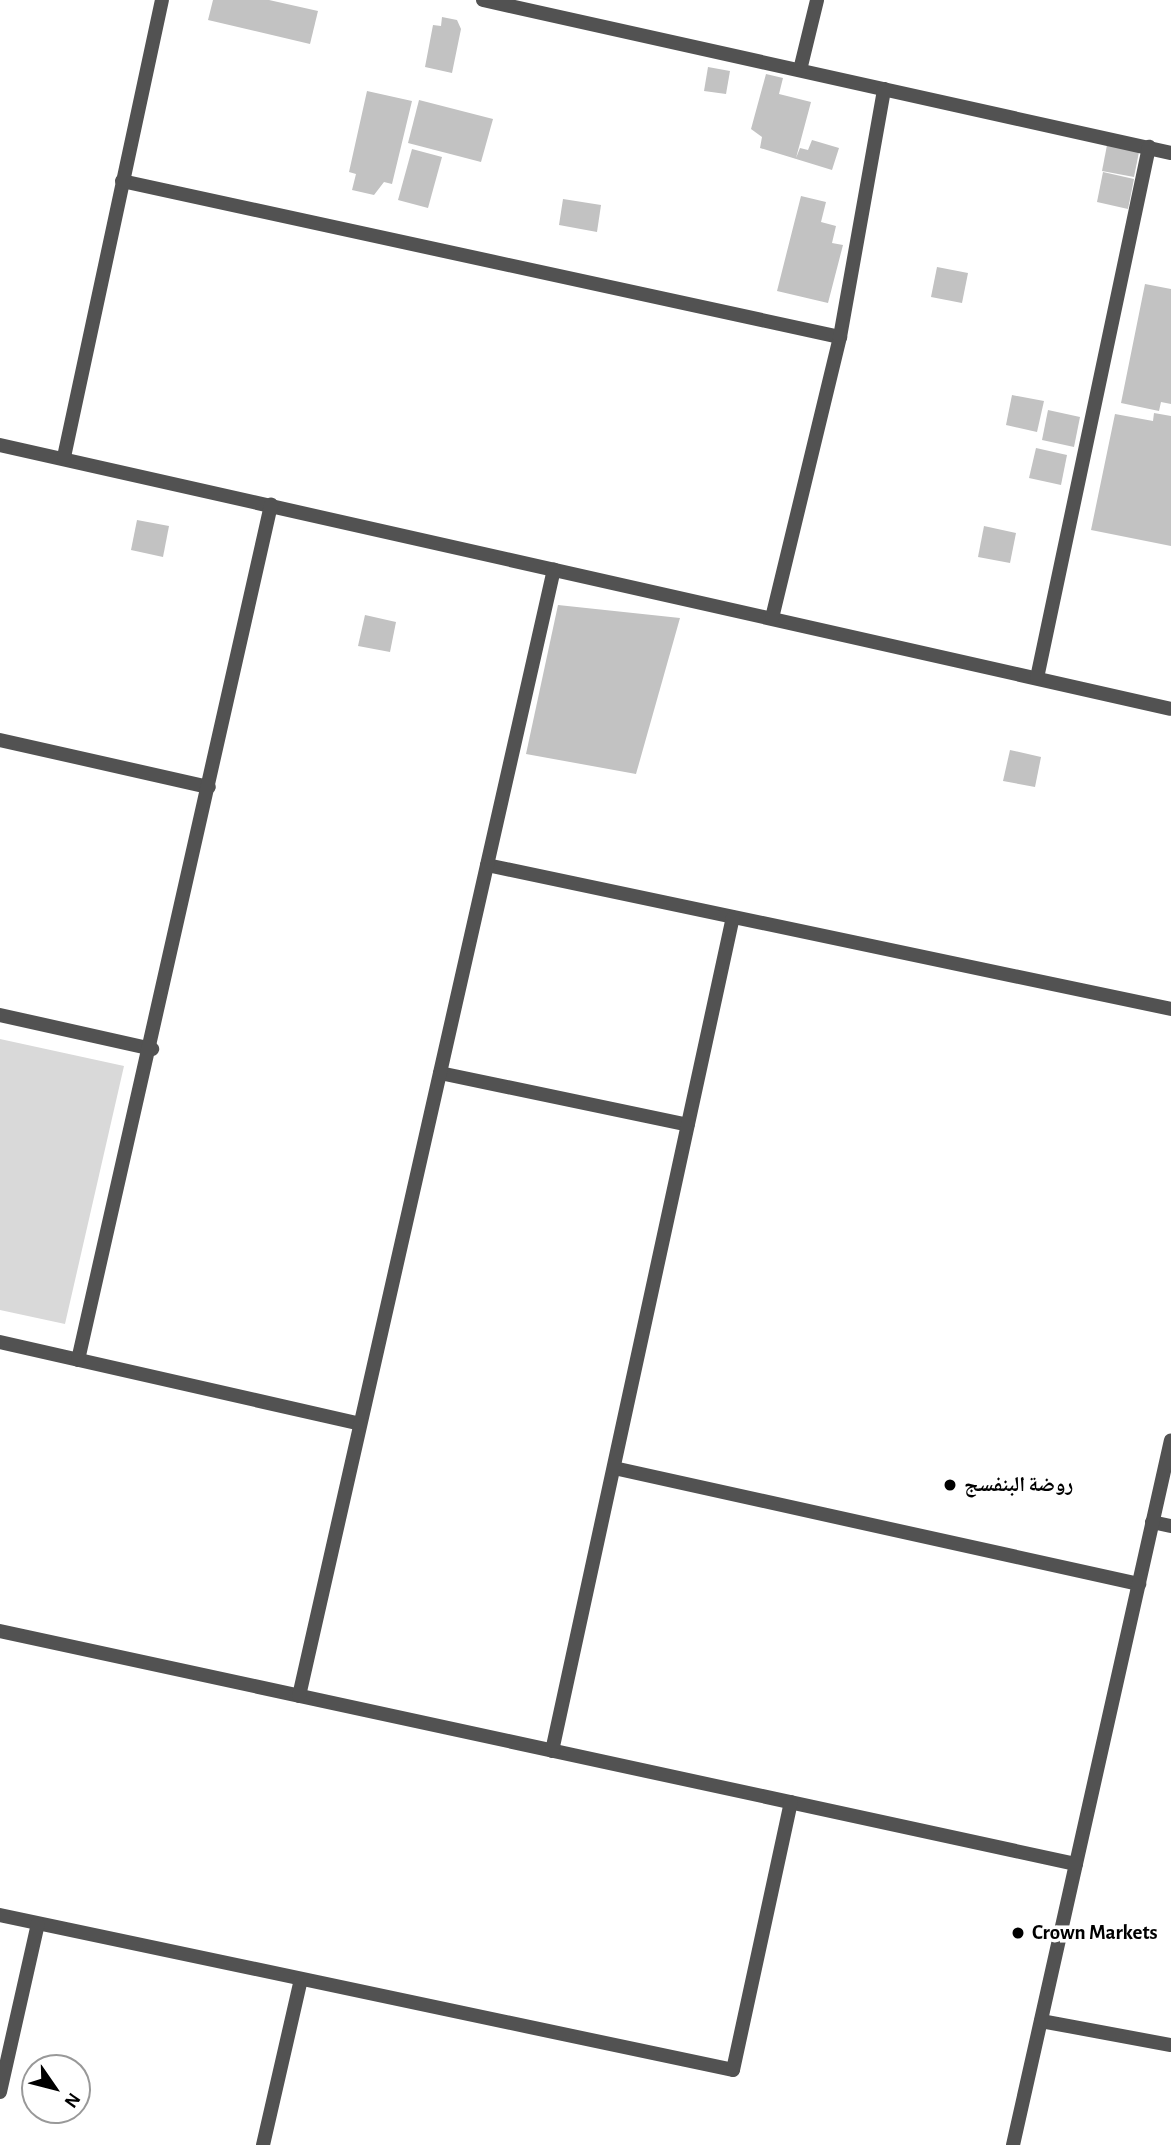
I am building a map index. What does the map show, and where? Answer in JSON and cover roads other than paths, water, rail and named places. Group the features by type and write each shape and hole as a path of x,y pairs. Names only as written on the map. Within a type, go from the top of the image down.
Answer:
{"street":[{"path":"64,457 162,0"},
{"path":"483,0 1171,153"},
{"path":"800,70 817,0"},
{"path":"772,618 840,337 884,89"},
{"path":"1037,678 1149,147"},
{"path":"122,181 840,337"},
{"path":"0,445 64,457 1171,709"},
{"path":"78,1360 152,1049 271,505"},
{"path":"299,1696 554,569"},
{"path":"0,740 209,787"},
{"path":"487,865 1171,1009"},
{"path":"552,1751 733,917"},
{"path":"0,1015 152,1049"},
{"path":"440,1073 688,1125"},
{"path":"0,1342 360,1424"},
{"path":"1013,2145 1171,1440"},
{"path":"614,1468 1139,1584"},
{"path":"1153,1522 1171,1525"},
{"path":"0,1631 1076,1864"},
{"path":"0,1915 733,2070 790,1802"},
{"path":"0,2092 38,1924"},
{"path":"263,2145 301,1979"},
{"path":"1041,2021 1171,2045"}],"place":[{"name":"روضة البنفسج","path":"950,1485"},
{"name":"Crown Markets","path":"1018,1933"}]}
